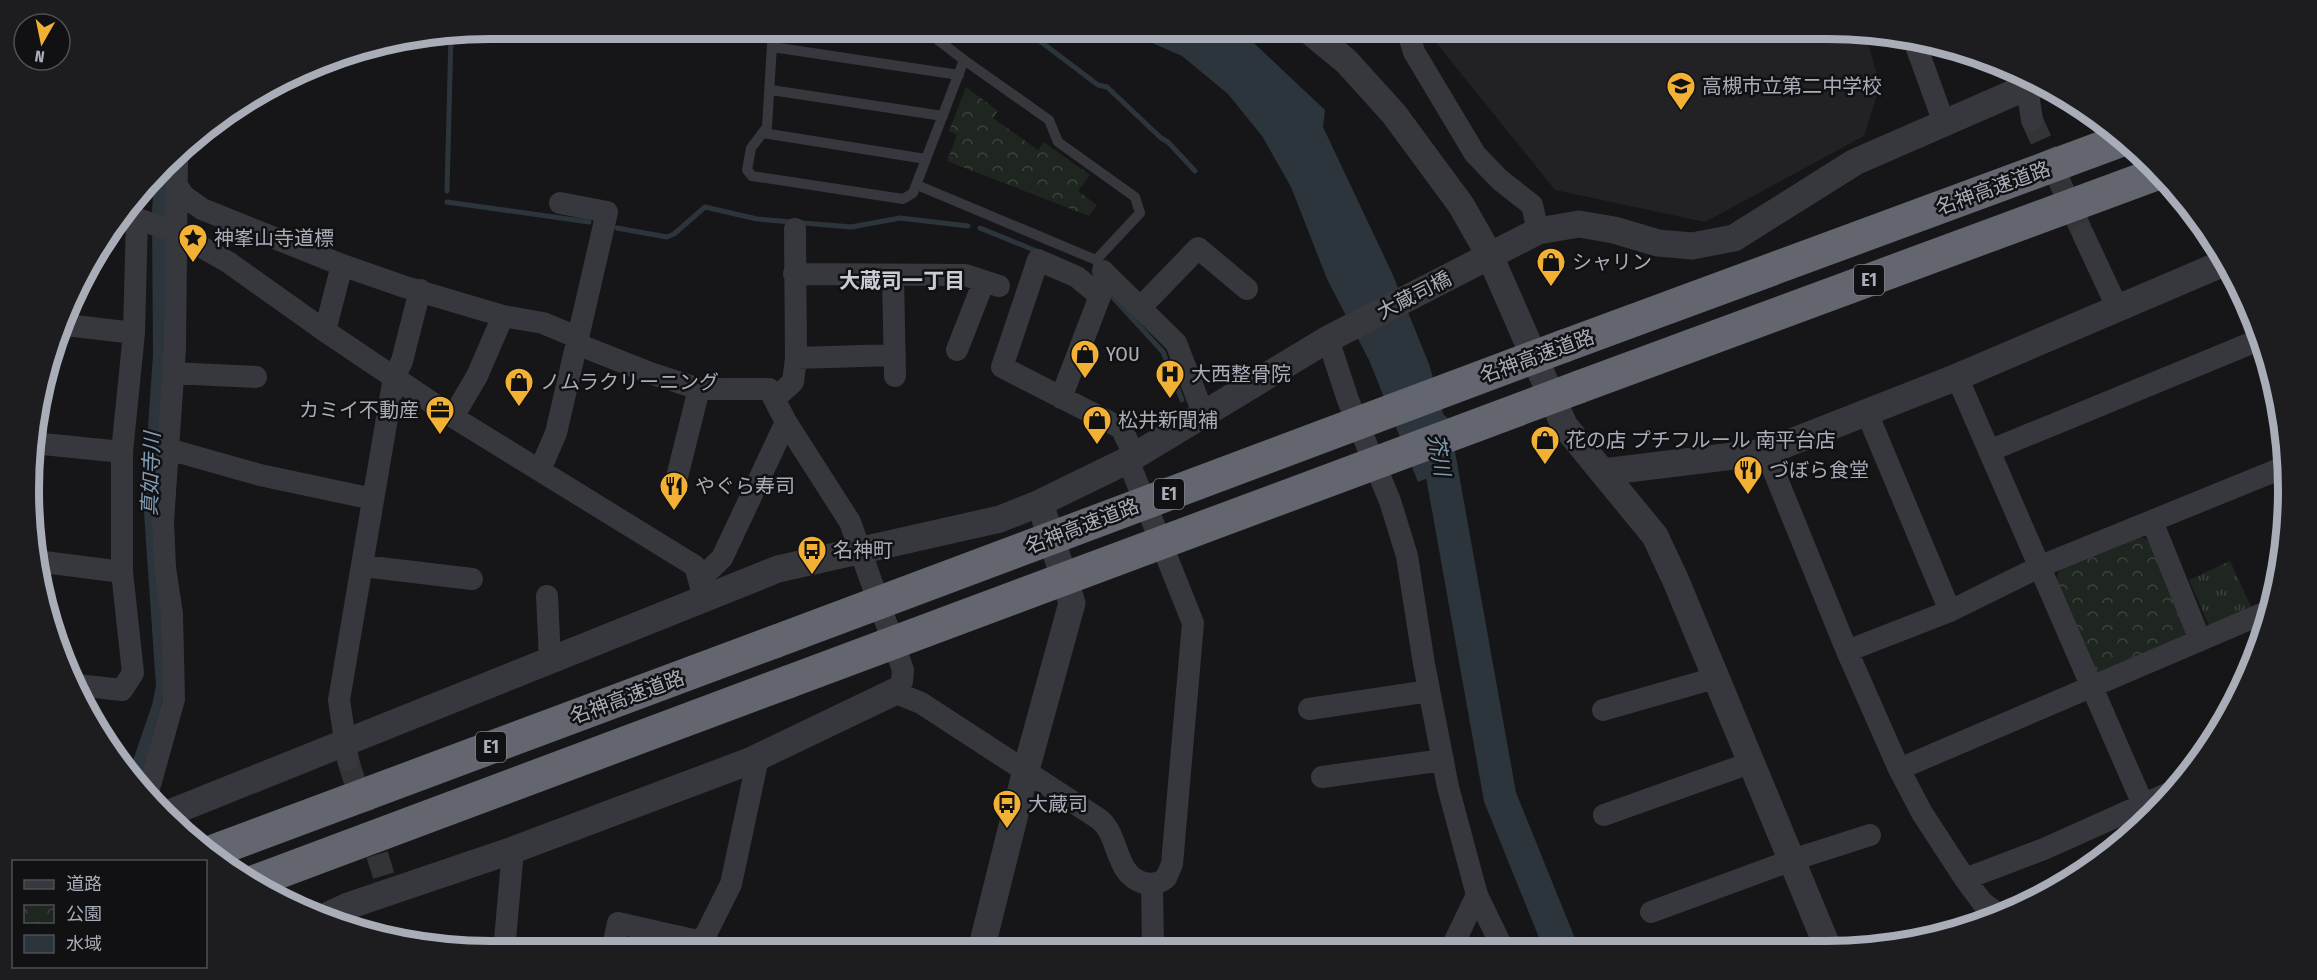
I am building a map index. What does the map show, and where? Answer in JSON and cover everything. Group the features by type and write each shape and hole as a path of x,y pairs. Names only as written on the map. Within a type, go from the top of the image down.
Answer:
{"highway":[{"name":"名神高速道路","path":"217,850 1564,346 2115,143"},
{"name":"E1","path":"261,879 1579,387 2151,176"}],"street":[{"path":"1320,39 1346,61 1394,114 1461,205 1490,256 1564,425 1655,536 1825,941"},
{"path":"1409,39 1414,52 1475,154 1500,180 1532,205 1538,231"},
{"path":"1917,48 1944,123"},
{"name":"大蔵司橋","path":"174,811 346,751 702,589 778,569 1000,519 1040,503 1131,458 1333,337 1538,231 1579,224 1614,230 1658,243 1692,246 1734,238 1855,162 1944,123 2023,84"},
{"path":"2030,88 2032,120"},
{"path":"150,786 174,699 172,614 165,568 163,521 173,373 177,166"},
{"path":"177,186 184,196 202,209 342,265 504,316 543,323 650,373 699,389 769,390 786,422 850,522 903,669 902,682 894,692 758,758 513,850 333,913"},
{"path":"540,470 556,433 607,212 560,203"},
{"path":"84,686 122,690 134,673 122,572 122,452 134,333 132,217 175,231 228,262 325,332 453,417 695,566 702,589"},
{"path":"774,399 794,382 796,358 795,229"},
{"path":"2083,234 2117,307"},
{"path":"1140,308 1198,248 1247,289"},
{"path":"894,692 921,703 1103,822 1129,874 1140,881 1152,884 1166,878 1172,864 1193,623 1121,428 1061,398 1002,367 1038,260 1077,277 1100,296 1061,398"},
{"path":"325,332 342,265"},
{"path":"1604,472 1766,452 1957,377 2218,265"},
{"path":"1099,266 1176,344 1203,413"},
{"path":"794,274 964,275 992,283 957,350"},
{"path":"796,358 895,365 893,275"},
{"path":"346,751 339,700 394,377 402,361 420,290"},
{"path":"453,417 477,376 504,316"},
{"path":"70,325 134,333"},
{"path":"1333,337 1348,400 1390,501 1407,556 1443,760 1477,895 1499,941"},
{"path":"1989,451 2253,342"},
{"path":"173,373 256,377"},
{"path":"1957,377 2146,809"},
{"path":"676,481 699,389"},
{"path":"1867,413 1950,610"},
{"path":"702,589 722,558 786,422"},
{"path":"42,444 122,452"},
{"path":"168,449 260,475 373,499"},
{"path":"1766,452 1847,651 1899,769 1922,813 1965,879 1982,902 1992,910"},
{"path":"1847,651 1950,610 2041,566 2277,470"},
{"path":"983,941 1026,770 1072,603 1040,503"},
{"path":"2152,521 2200,640"},
{"path":"45,562 122,572"},
{"path":"363,566 472,579"},
{"path":"547,596 550,660"},
{"path":"1899,769 2261,613"},
{"path":"1603,710 1715,678"},
{"path":"1309,709 1429,691"},
{"path":"704,941 731,884 758,758"},
{"path":"1322,777 1443,760"},
{"path":"1604,815 1750,763"},
{"path":"1965,879 2144,811"},
{"path":"1652,912 1792,860 1869,835"},
{"path":"505,941 513,850"},
{"path":"1152,884 1153,941"},
{"path":"1455,941 1477,895"},
{"path":"614,941 618,923 680,941"}],"lane":[{"path":"772,39 767,127 750,148 747,170 752,176 903,199 913,193 917,185 964,60"},
{"path":"917,185 1099,266 1140,213 1135,196 1058,142 1049,120 937,39"},
{"path":"772,47 959,75"},
{"path":"771,90 943,116"},
{"path":"763,133 926,159"}],"shaded area":[{"name":"高槻市立第二中学校","path":"1433,39 1827,39 1868,41 1880,86 1864,136 1705,222 1555,190"}],"green space":[{"path":"966,87 998,111 993,118 1038,150 1044,142 1090,175 1078,191 1097,205 1089,216 947,161 957,135 949,131"},
{"path":"2141,537 2151,541 2189,628 2185,637 2100,677 2055,583 2059,571"},
{"path":"2230,561 2252,609 2210,628 2189,580"}],"water":[{"path":"1143,39 1250,39 1325,110 1323,127 1392,273 1429,364 1458,466 1418,482 1369,360 1327,279 1291,187 1262,136 1228,94 1182,56"},
{"name":"真如寺川","path":"171,171 169,675 141,776 132,764 152,705 156,686 143,498 153,355 153,190"}],"waterway":[{"path":"1037,39 1098,85 1107,87 1168,142 1195,171"},
{"path":"447,191 451,41"},
{"path":"447,202 589,222"},
{"path":"617,228 667,237 674,234 705,207 757,219 851,227 900,218 968,226"},
{"path":"980,228 1039,252"},
{"path":"1108,292 1163,352 1182,400"},
{"name":"芥川","path":"1434,428 1500,797 1558,941"}],"tunnel":[{"path":"2032,120 2083,234"},
{"path":"348,760 389,893"}],"place":[{"name":"高槻市立第二中学校","path":"1681,112"},
{"name":"神峯山寺道標","path":"193,264"},
{"name":"シャリン","path":"1551,288"},
{"name":"YOU","path":"1085,380"},
{"name":"大西整骨院","path":"1170,400"},
{"name":"ノムラクリーニング","path":"519,408"},
{"name":"カミイ不動産","path":"440,436"},
{"name":"松井新聞補","path":"1097,446"},
{"name":"花の店 プチフルール 南平台店","path":"1545,466"},
{"name":"づぼら食堂","path":"1748,496"},
{"name":"やぐら寿司","path":"674,512"},
{"name":"名神町","path":"812,576"},
{"name":"大蔵司","path":"1007,830"}],"district":[{"name":"大蔵司一丁目","path":"902,281"}]}
